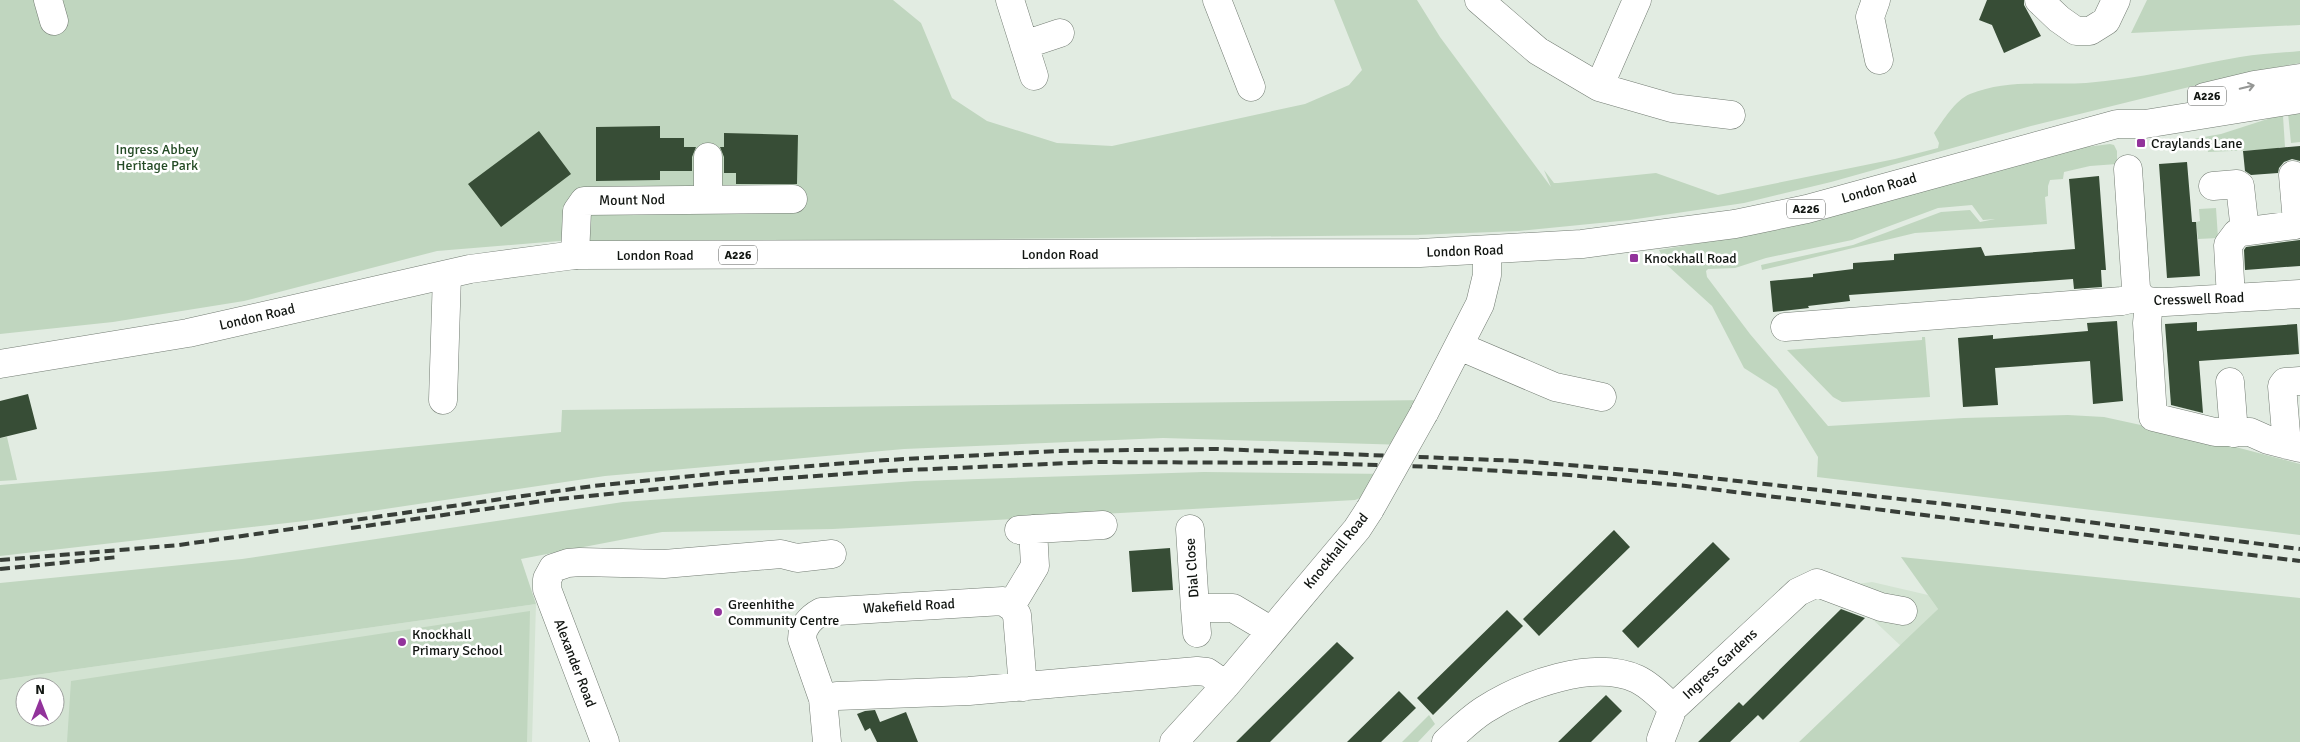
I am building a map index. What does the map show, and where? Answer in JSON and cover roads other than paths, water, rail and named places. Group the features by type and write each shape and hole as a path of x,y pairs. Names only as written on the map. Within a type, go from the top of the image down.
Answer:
{"street":[{"path":"1010,0 1034,76"},
{"path":"1217,0 1252,87"},
{"path":"1480,0 1538,51 1599,87 1672,108 1731,115"},
{"path":"1599,87 1638,0"},
{"path":"1876,0 1870,16 1879,60"},
{"path":"2039,0 2059,19 2076,31 2090,32 2106,22 2116,0"},
{"path":"1024,45 1060,33"},
{"name":"London Road","path":"0,364 188,333 470,269 575,256 1354,254 1487,251 1582,244 1735,224 1807,209 2117,124 2144,111 2254,85 2300,78"},
{"name":"London Road","path":"2117,124 2145,124 2300,99"},
{"path":"708,157 708,199"},
{"name":"Cresswell Road","path":"2128,169 2136,288 2144,299 2231,298 2300,294"},
{"path":"2231,298 2227,247 2237,233 2296,225 2293,175"},
{"path":"2213,186 2237,184 2240,186 2245,231"},
{"name":"Mount Nod","path":"575,256 577,211 584,201 793,199"},
{"name":"Knockhall Road","path":"1174,742 1226,685 1357,528 1370,509 1424,413 1484,294 1488,266 1487,251"},
{"path":"443,400 447,275"},
{"path":"1785,327 2144,299 2153,417 2215,432 2250,432 2268,440 2293,446 2282,386 2285,382 2300,381"},
{"path":"1459,346 1554,387 1602,397"},
{"path":"2230,382 2234,433"},
{"path":"1023,687 1018,619 1011,606 1034,566 1026,529 1103,525"},
{"name":"Dial Close","path":"1190,528 1196,620 1233,608 1270,630"},
{"name":"Alexander Road","path":"605,742 546,583 553,568 568,563 664,564 781,554 797,558 832,554"},
{"name":"Ingress Gardens","path":"1455,739 1486,709 1516,693 1557,679 1586,673 1616,673 1637,679 1672,708 1798,592 1817,583 1881,607 1904,611"},
{"name":"Wakefield Road","path":"827,742 823,699 802,639 804,628 811,618 818,613 856,609 998,601 1011,606"},
{"path":"823,699 837,696 1023,687 1197,671 1207,672 1226,685"},
{"path":"1661,739 1672,708"}],"railway":[{"path":"0,560 179,545 593,486 732,472 887,460 1058,451 1217,449 1521,461 1666,473 1963,506 2300,549"},
{"path":"351,528 550,500 718,483 886,471 1093,462 1316,463 1434,467 1569,475 1686,486 2300,561"},
{"path":"0,569 118,557"}],"place":[{"name":"Craylands Lane","path":"2141,143"},
{"name":"Knockhall Road","path":"1634,258"},
{"name":"Greenhithe Community Centre","path":"718,612"},
{"name":"Knockhall Primary School","path":"402,642"}],"park label":[{"name":"Ingress Abbey Heritage Park","path":"157,158"}]}
